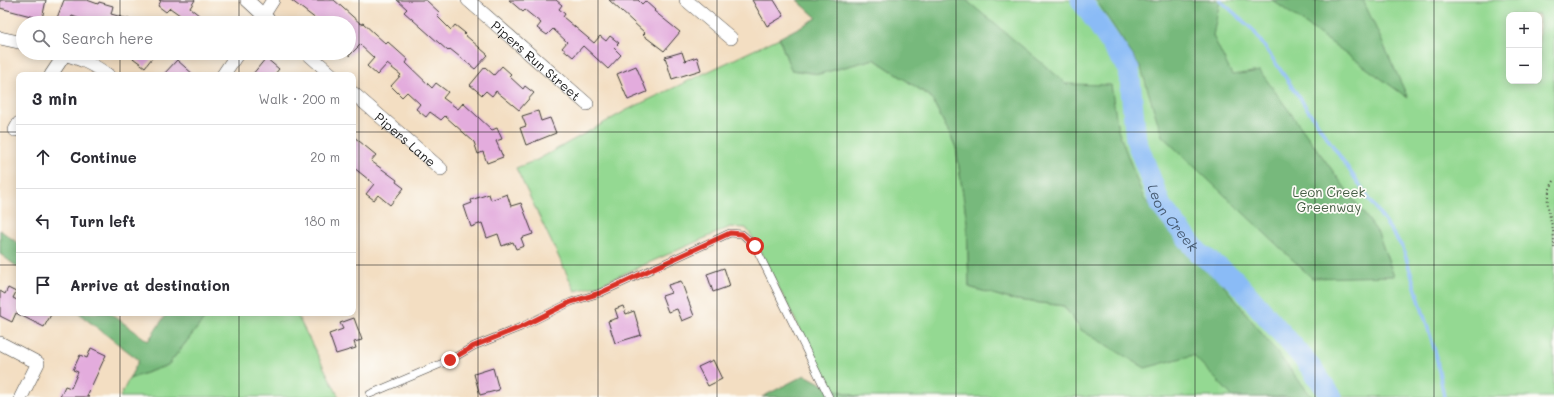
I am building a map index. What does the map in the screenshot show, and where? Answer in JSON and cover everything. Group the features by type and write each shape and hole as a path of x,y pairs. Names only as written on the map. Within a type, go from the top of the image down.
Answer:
{"street":[{"path":"246,0 260,16"},
{"path":"266,16 273,0"},
{"name":"Pipers Run Street","path":"468,0 586,104"},
{"path":"686,0 730,38"},
{"path":"0,38 16,41"},
{"path":"53,72 60,60"},
{"path":"83,60 103,72"},
{"path":"225,72 233,60"},
{"path":"315,60 329,72"},
{"name":"Pipers Lane","path":"356,96 441,169"},
{"path":"0,343 38,363 21,397"}],"lane":[{"path":"370,394 450,360 474,346 521,327 571,302 600,293 730,233 742,234 755,246 829,397"}],"path":[{"path":"1554,180 1551,185 1547,201 1553,227 1554,248"}],"green space":[{"name":"Leon Creek Greenway","path":"797,0 1554,0 1554,397 859,397 830,388 754,239 746,228 730,227 596,286 575,291 516,168 537,160 627,110 779,38 791,70 819,74 874,59 931,97 956,147 967,222 969,287 1010,299 1064,306 1081,330 905,50 818,18"},
{"path":"797,0 966,0 1067,84 1111,85 1118,130 1144,199 1218,278 1312,397 1233,397 1193,355 1145,368 1081,330 1064,306 1010,299 969,287 967,222 956,147 931,97 874,59 819,74 791,70 779,38 817,18"},
{"path":"1096,0 1220,0 1213,36 1232,75 1260,71 1378,233 1394,276 1312,278 1162,136 1141,68"},
{"path":"1272,0 1363,0 1408,98"},
{"path":"0,230 16,242 16,266 0,254"},
{"path":"82,316 114,316 148,341 165,316 207,316 168,365 129,379 139,360"},
{"path":"207,316 298,316 339,397 120,397 129,379 168,365"},
{"path":"805,375 830,388 859,397 762,397"}],"building":[{"path":"0,0 46,0 43,16 31,16 0,8"},
{"path":"64,0 87,0 98,4 99,2 113,6 111,14 118,16 72,16 58,16"},
{"path":"159,0 195,0 190,8 200,16 181,16 170,8 166,12 158,6 161,1"},
{"path":"291,0 334,0 352,16 312,16"},
{"path":"397,0 426,0 440,13 437,16 451,30 455,25 488,55 475,69 450,49 448,51 404,12 407,9"},
{"path":"509,0 556,0 562,5 559,9 565,14 563,17 594,43 600,36 606,41 610,36 619,43 614,48 621,55 608,69 583,46 573,57 562,48 567,42 553,29 547,35 537,28 541,23 525,10 523,12"},
{"path":"609,0 638,0 642,4 645,1 655,10 654,11 680,32 664,51 643,35 645,33"},
{"path":"752,0 774,0 784,16 767,26"},
{"path":"356,20 361,24 363,23 386,44 388,42 408,60 406,63 432,88 436,83 448,92 443,98 458,109 463,103 492,130 497,128 502,139 496,141 503,157 487,163 483,152 478,154 474,142 445,116 441,120 430,112 426,117 416,109 420,104 407,92 402,97 391,86 401,75 387,64 377,75 367,66 374,58 360,45 356,49"},
{"path":"682,52 685,61 697,57 701,70 672,79 665,57"},
{"path":"136,60 150,60 145,67"},
{"path":"177,60 191,72 166,72"},
{"path":"264,60 268,60 279,69 276,72 254,72"},
{"path":"502,66 511,74 509,76 523,89 525,86 534,93 519,110 496,91 492,96 486,91 482,95 470,85 485,67 494,75"},
{"path":"636,66 647,92 628,100 617,74"},
{"path":"538,111 541,121 550,118 556,133 526,145 520,128 526,126 522,116"},
{"path":"356,138 376,155 371,161 397,180 396,182 404,188 390,205 378,195 374,200 366,194 374,184 356,169"},
{"path":"489,194 491,200 507,194 511,206 521,203 533,234 521,238 524,246 516,249 513,242 502,246 498,234 487,238 482,223 471,227 464,206 472,203 471,200"},
{"path":"724,268 730,286 713,292 707,274"},
{"path":"681,281 694,316 682,321 677,309 668,312 662,296 671,293 668,285"},
{"path":"8,288 16,292 13,298 16,300 16,313 12,322 0,316 0,291 5,294"},
{"path":"623,306 626,314 634,311 641,335 615,343 608,321 618,318 615,309"},
{"path":"22,316 50,316 44,327"},
{"path":"354,318 362,340 354,342 356,348 336,354 329,334 343,329 340,323"},
{"path":"91,348 106,355 87,396 89,397 60,397 65,386 71,388 78,372 73,370 80,355 87,358"},
{"path":"713,360 722,379 708,386 698,367"},
{"path":"493,368 499,390 480,395 474,374"}],"waterway":[{"name":"Leon Creek","path":"1081,0 1129,69 1136,140 1161,206 1199,253 1235,280 1306,361 1332,397"},
{"path":"1220,0 1253,30 1403,248 1435,351 1444,397"}],"route":[{"path":"450,360 474,346 521,327 571,302 600,293 730,233 742,234 755,246"}]}
